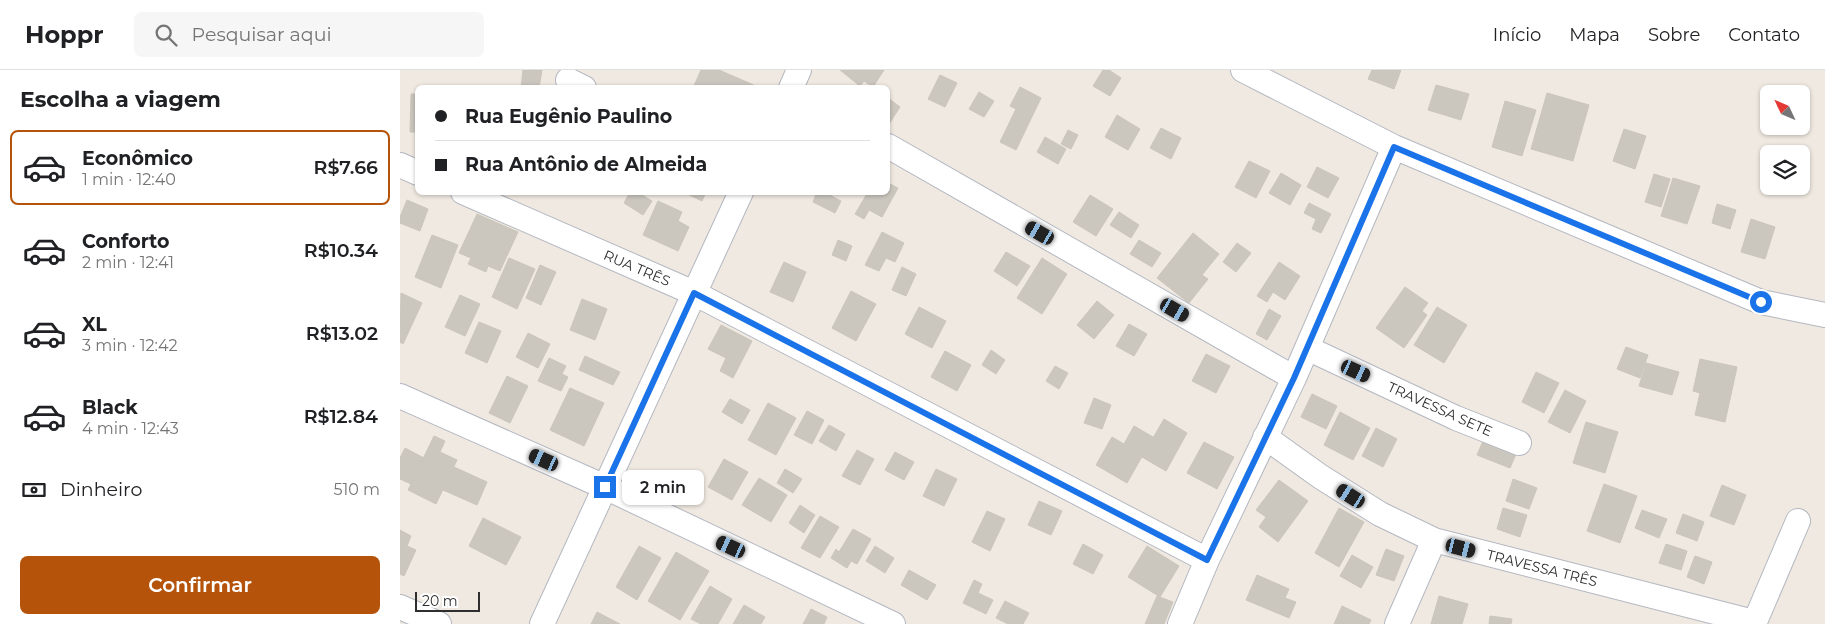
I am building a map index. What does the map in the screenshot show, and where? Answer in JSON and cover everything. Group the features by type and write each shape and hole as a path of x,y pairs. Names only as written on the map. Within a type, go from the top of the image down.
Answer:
{"street":[{"path":"792,85 799,70"},
{"path":"1243,70 1394,147 1761,302 1825,315"},
{"path":"890,147 1294,378"},
{"path":"1180,624 1207,560 1294,378 1394,147"},
{"path":"400,165 415,172"},
{"name":"RUA TRÊS","path":"470,195 694,293 1207,560"},
{"path":"542,624 740,195"},
{"name":"TRAVESSA SETE","path":"1307,348 1456,418 1519,443"},
{"path":"400,396 605,487 892,624"},
{"name":"TRAVESSA TRÊS","path":"1265,437 1322,477 1380,514 1434,540 1754,623"},
{"path":"1754,623 1798,521"},
{"path":"1396,624 1434,540"},
{"path":"400,607 439,624"}],"building":[{"path":"523,70 542,70 540,85 521,85"},
{"path":"701,70 719,70 754,85 694,85"},
{"path":"840,70 884,70 874,85 870,85 864,81 859,85"},
{"path":"1103,70 1109,70 1121,78 1110,96 1093,86"},
{"path":"1372,70 1401,70 1394,89 1368,79"},
{"path":"940,75 957,83 945,107 928,99"},
{"path":"1436,85 1469,94 1461,120 1428,110"},
{"path":"1020,87 1041,98 1016,150 1000,142 1016,109 1010,106"},
{"path":"979,92 994,101 984,117 969,109"},
{"path":"1547,93 1589,105 1573,161 1531,149"},
{"path":"411,94 415,94 415,132 410,132"},
{"path":"890,100 900,107 890,122"},
{"path":"1505,101 1536,110 1522,156 1492,147"},
{"path":"1117,115 1140,129 1128,150 1105,137"},
{"path":"1161,128 1181,138 1171,159 1150,148"},
{"path":"1624,129 1646,136 1635,169 1613,161"},
{"path":"1068,130 1078,135 1071,149 1061,144"},
{"path":"1045,137 1066,149 1058,164 1037,152"},
{"path":"1249,161 1270,171 1256,198 1235,187"},
{"path":"1317,167 1339,178 1328,198 1307,187"},
{"path":"1281,173 1301,185 1290,205 1269,193"},
{"path":"1654,174 1670,179 1661,207 1645,202"},
{"path":"1673,178 1700,186 1687,224 1661,216"},
{"path":"890,184 898,188 882,217 869,210 864,219 855,214 866,195 890,195"},
{"path":"628,195 642,195 652,201 643,215 624,203"},
{"path":"689,195 705,195 702,201"},
{"path":"816,195 830,195 841,201 835,213 813,202"},
{"path":"1090,195 1113,209 1096,236 1073,222"},
{"path":"407,200 428,209 420,231 400,223 400,217"},
{"path":"658,201 682,212 678,221 689,227 678,251 643,235"},
{"path":"1309,203 1331,214 1321,233 1312,229 1316,219 1304,213"},
{"path":"1717,204 1736,210 1730,229 1712,223"},
{"path":"1119,212 1139,225 1131,238 1110,225"},
{"path":"477,214 518,232 500,271 488,266 486,272 468,264 471,258 459,253"},
{"path":"1751,219 1775,227 1765,259 1741,252"},
{"path":"882,232 904,243 895,262 886,258 879,271 865,265"},
{"path":"1193,233 1219,254 1202,275 1208,279 1189,303 1157,278"},
{"path":"432,235 458,245 441,288 415,277"},
{"path":"838,240 852,246 846,261 832,255"},
{"path":"1139,240 1161,253 1152,267 1130,254"},
{"path":"1237,243 1251,253 1236,272 1223,262"},
{"path":"1006,252 1030,266 1017,286 994,271"},
{"path":"509,258 535,269 517,309 492,297"},
{"path":"1042,258 1067,274 1042,314 1017,298"},
{"path":"784,262 806,272 793,302 770,292"},
{"path":"1279,262 1300,276 1285,300 1273,292 1267,302 1257,296"},
{"path":"540,265 556,272 541,305 526,298"},
{"path":"902,267 916,274 906,296 892,290"},
{"path":"1405,287 1428,303 1422,311 1427,315 1404,348 1376,328"},
{"path":"851,291 876,304 856,341 832,328"},
{"path":"401,293 422,303 403,344 400,342"},
{"path":"460,295 480,304 465,336 445,327"},
{"path":"582,299 607,309 595,340 570,330"},
{"path":"1097,301 1114,315 1094,339 1077,325"},
{"path":"919,307 946,321 932,348 905,334"},
{"path":"1437,307 1467,325 1444,363 1414,345"},
{"path":"1269,309 1281,316 1267,340 1256,334"},
{"path":"479,322 501,331 487,363 465,353"},
{"path":"1129,324 1147,334 1134,356 1116,346"},
{"path":"721,325 752,341 733,378 720,371 726,358 708,349"},
{"path":"528,333 550,344 538,368 516,357"},
{"path":"1626,347 1648,355 1640,378 1617,369"},
{"path":"991,350 1005,360 996,374 982,365"},
{"path":"945,351 971,365 957,391 931,377"},
{"path":"1206,354 1230,366 1216,393 1192,381"},
{"path":"585,356 620,372 613,385 579,370"},
{"path":"549,358 566,366 562,374 568,377 561,391 538,381"},
{"path":"1700,359 1737,367 1725,422 1695,415 1700,393 1693,391"},
{"path":"1646,363 1679,372 1672,395 1639,386"},
{"path":"1055,366 1068,373 1059,389 1046,381"},
{"path":"1536,372 1559,383 1544,413 1522,402"},
{"path":"507,376 528,386 510,423 489,413"},
{"path":"570,388 604,403 584,446 550,430"},
{"path":"1565,390 1586,401 1570,433 1548,422"},
{"path":"1312,394 1337,406 1326,429 1301,417"},
{"path":"1094,398 1111,405 1102,429 1084,423"},
{"path":"730,399 750,410 742,424 722,412"},
{"path":"768,403 796,418 776,455 748,440"},
{"path":"807,411 824,420 812,444 794,435"},
{"path":"1340,412 1370,428 1353,460 1324,445"},
{"path":"1164,419 1187,433 1166,471 1142,457"},
{"path":"1586,422 1618,432 1605,473 1573,463"},
{"path":"829,425 845,434 836,451 819,441"},
{"path":"1134,426 1153,437 1127,483 1096,465 1112,437 1124,444"},
{"path":"1376,428 1397,439 1383,467 1362,456"},
{"path":"434,436 445,441 440,452 457,460 436,504 408,490"},
{"path":"1483,441 1516,454 1510,468 1477,455"},
{"path":"1204,442 1234,457 1217,489 1187,473"},
{"path":"405,448 424,458 411,484 400,479 400,458"},
{"path":"857,450 874,459 860,485 842,476"},
{"path":"895,452 914,462 904,480 885,470"},
{"path":"724,459 748,472 732,500 708,487"},
{"path":"454,467 487,482 477,505 443,490"},
{"path":"785,469 802,479 793,493 777,483"},
{"path":"936,469 957,479 944,506 923,496"},
{"path":"759,478 787,495 771,522 742,505"},
{"path":"1513,479 1537,488 1529,509 1506,501"},
{"path":"1279,480 1308,501 1278,542 1259,527 1266,517 1256,510"},
{"path":"1604,484 1637,496 1620,543 1587,531"},
{"path":"1722,485 1746,495 1734,525 1710,516"},
{"path":"1039,501 1062,511 1051,535 1028,525"},
{"path":"800,505 815,515 804,533 789,523"},
{"path":"1339,508 1364,522 1339,567 1315,553"},
{"path":"1503,508 1527,515 1520,537 1497,529"},
{"path":"1642,510 1667,519 1659,538 1635,528"},
{"path":"987,511 1005,519 990,551 972,542"},
{"path":"1683,514 1704,522 1697,541 1676,533"},
{"path":"820,516 839,527 820,558 801,548"},
{"path":"483,518 521,537 506,565 469,546"},
{"path":"853,529 871,539 857,564 851,561 847,568 831,558 836,549 839,552"},
{"path":"400,530 411,536 407,546 416,550 404,576 400,574"},
{"path":"1083,544 1103,555 1093,574 1073,564"},
{"path":"1666,544 1687,551 1681,570 1659,563"},
{"path":"639,546 661,558 637,600 616,587"},
{"path":"875,546 894,558 885,573 866,561"},
{"path":"1147,546 1179,566 1160,597 1128,577"},
{"path":"1386,549 1404,556 1394,581 1376,575"},
{"path":"676,552 709,571 680,620 648,601"},
{"path":"1352,555 1373,567 1361,588 1340,576"},
{"path":"1695,556 1712,562 1704,584 1687,577"},
{"path":"909,570 936,585 927,600 901,585"},
{"path":"1257,575 1289,589 1285,598 1296,602 1289,618 1246,600"},
{"path":"974,580 982,584 978,593 993,600 986,614 963,603"},
{"path":"710,586 732,599 718,624 701,624 691,619"},
{"path":"1157,596 1173,602 1164,624 1145,624"},
{"path":"1439,596 1468,604 1462,624 1431,624"},
{"path":"1005,601 1029,613 1023,624 1008,624 996,618"},
{"path":"744,605 765,617 761,624 733,624"},
{"path":"1342,606 1371,620 1369,624 1334,624"},
{"path":"811,609 827,617 824,624 803,624"},
{"path":"597,612 620,624 591,624"},
{"path":"1490,616 1512,619 1511,624 1489,624"}],"route":[{"path":"605,487 694,293 1207,560 1294,378 1394,147 1761,302"}]}
